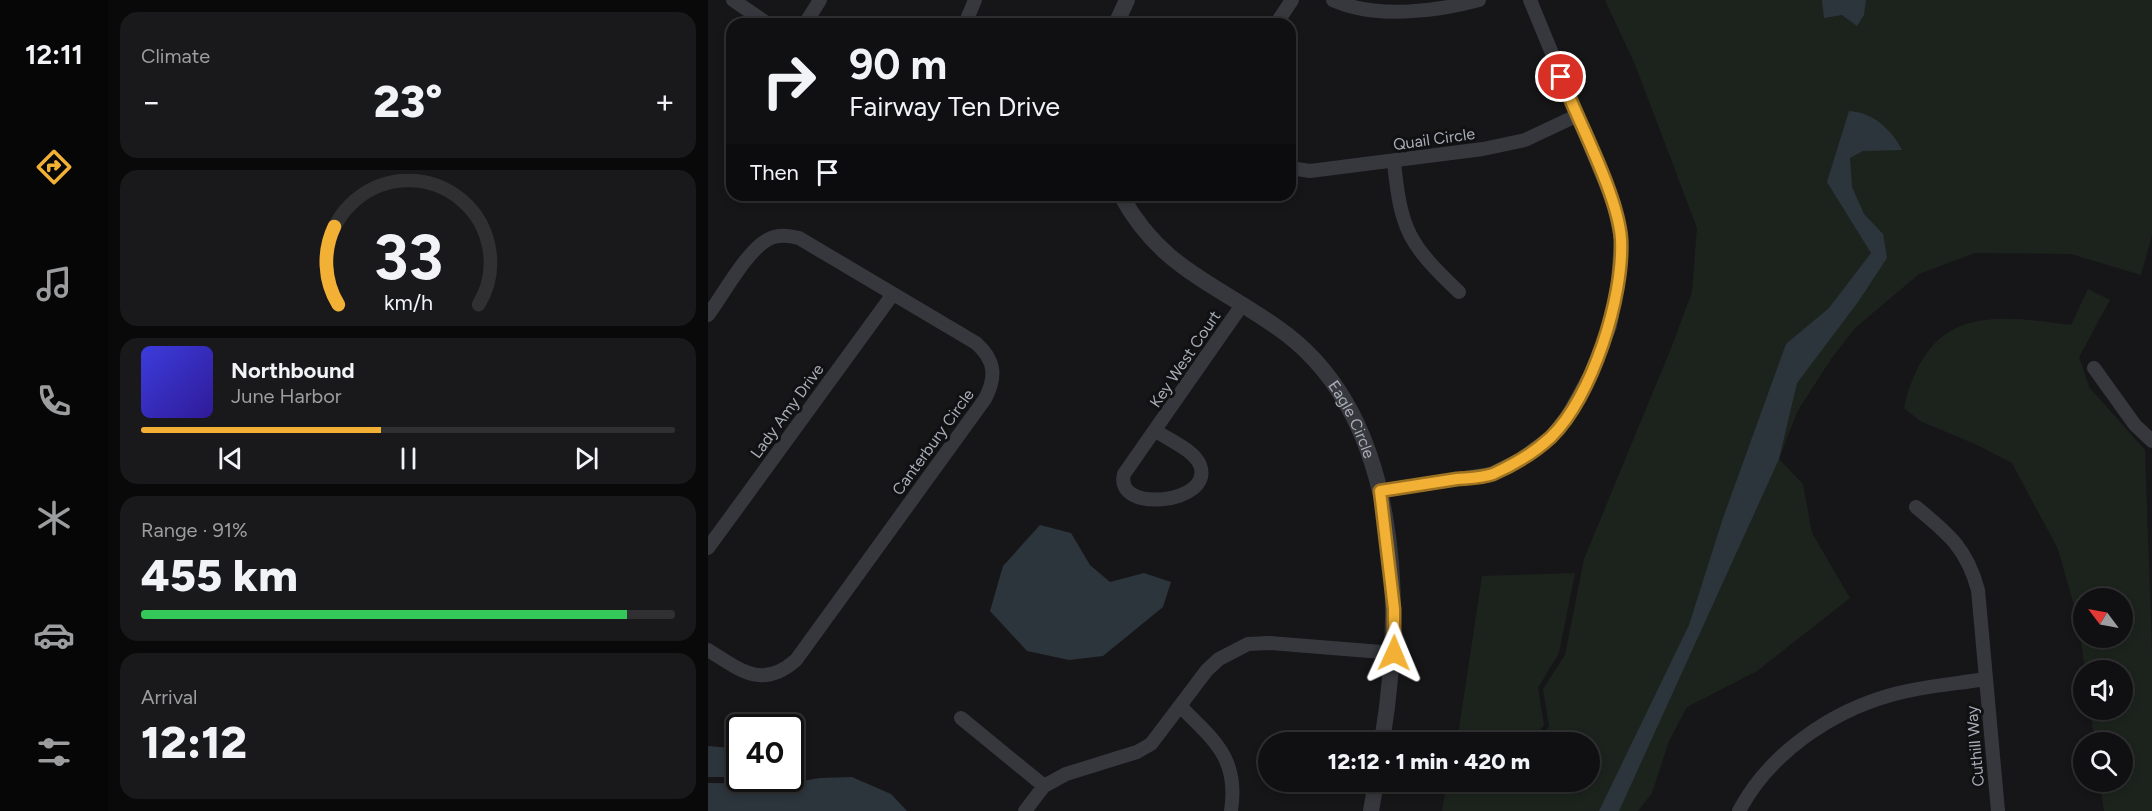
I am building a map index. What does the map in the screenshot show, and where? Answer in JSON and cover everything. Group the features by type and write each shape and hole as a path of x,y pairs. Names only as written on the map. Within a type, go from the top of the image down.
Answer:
{"street":[{"path":"733,0 759,18"},
{"path":"809,18 820,0"},
{"path":"968,18 975,0"},
{"path":"1119,18 1127,0"},
{"path":"1280,18 1292,0"},
{"path":"1333,0 1362,10 1400,10 1462,5 1479,0"},
{"path":"1380,491 1491,474 1521,459 1551,437 1568,415 1590,375 1610,326 1618,282 1621,239 1614,204 1530,0"},
{"name":"Quail Circle","path":"1296,169 1310,171 1483,149 1525,140 1576,116"},
{"path":"1394,162 1398,204 1408,233 1425,259 1459,292"},
{"name":"Eagle Circle","path":"1124,201 1132,215 1161,251 1197,278 1298,343 1335,384 1361,429 1380,491 1394,609 1394,653 1383,732"},
{"name":"Canterbury Circle","path":"708,315 756,249 776,236 799,238 976,343 988,354 993,367 993,384 985,399 796,660 783,671 757,676 740,670 708,650"},
{"name":"Lady Amy Drive","path":"708,548 893,294"},
{"name":"Key West Court","path":"1156,431 1193,455 1200,464 1202,475 1197,486 1187,495 1148,499 1125,491 1122,482 1124,474 1242,305"},
{"path":"2094,368 2135,425 2152,441"},
{"name":"Cuthill Way","path":"1916,507 1960,546 1971,565 1978,591 1998,811"},
{"path":"1025,811 1044,786 1066,774 1137,752 1152,744 1213,664 1230,652 1248,644 1269,643 1394,653"},
{"path":"1739,811 1762,778 1804,736 1829,721 1892,694 1986,679"},
{"path":"1181,707 1225,754 1234,786 1231,811"},
{"path":"961,718 1044,786"},
{"path":"1371,811 1374,792"}],"shaded area":[{"path":"1605,0 2152,0 2152,235 2141,275 2071,254 1975,253 1919,274 1855,328 1831,359 1797,412 1779,459 1803,484 1812,533 1850,598 1757,671 1687,707 1669,741 1652,793 1638,811 1442,811 1445,792 1600,792 1600,732 1545,732 1549,726 1543,689 1565,655 1584,559 1692,292 1697,228 1636,67"},
{"path":"1822,0 1866,0 1864,15 1857,26 1842,15 1824,18"},
{"path":"1849,111 1866,115 1881,123 1902,150 1863,151 1850,158 1852,187 1864,214 1883,234 1887,258 1858,302 1797,383 1779,459 1619,811 1599,811 1689,625 1723,518 1786,344 1829,308 1871,253 1827,182"},
{"path":"2088,289 2110,300 2079,357 2089,387 2145,450 2152,653 2152,811 2104,811 2101,792 2133,792 2133,732 2093,732 2092,720 2133,720 2133,660 2084,660 2082,648 2133,648 2133,588 2073,588 2073,602 2058,549 2012,463 1975,444 1920,421 1904,408 1915,375 1928,351 1945,335 1965,324 1987,320 2040,321 2071,325"},
{"path":"1040,525 1071,533 1090,565 1110,582 1144,573 1171,582 1163,607 1103,656 1069,660 1027,651 990,611 1003,566"},
{"path":"1575,573 1559,653 1538,688 1544,725 1539,732 1459,732 1482,576"},
{"path":"708,746 726,748 726,777 708,777"},
{"path":"852,777 891,794 907,811 708,811 708,783 726,783 726,792 804,792 804,781"}],"route":[{"path":"1394,653 1394,609 1380,491 1491,474 1521,459 1551,437 1568,415 1590,375 1610,326 1618,282 1621,239 1614,204 1561,77"}]}
